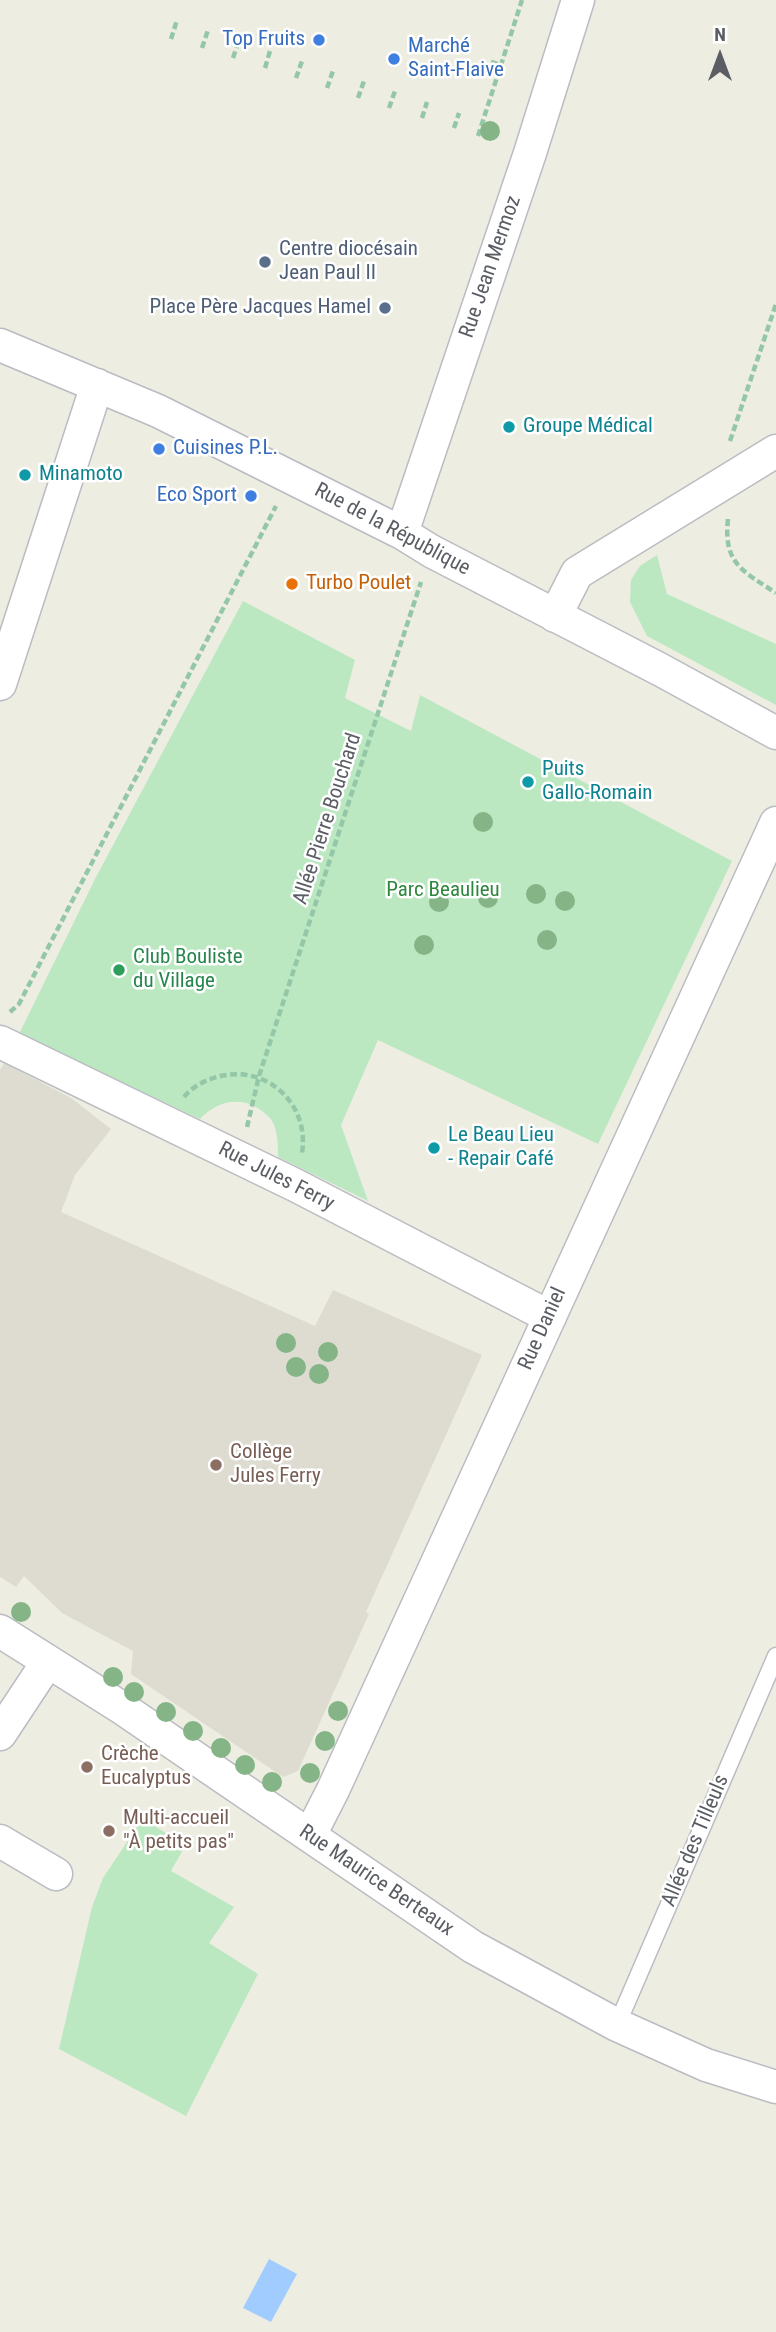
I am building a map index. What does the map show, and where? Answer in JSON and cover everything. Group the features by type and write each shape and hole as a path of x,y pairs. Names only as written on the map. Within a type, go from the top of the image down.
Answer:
{"street":[{"name":"Rue Jean Mermoz","path":"402,533 530,153 578,0"},
{"name":"Rue de la République","path":"0,345 158,411 402,533 431,551 776,733"},
{"path":"0,684 97,385"},
{"path":"555,616 577,573 776,451"},
{"name":"Rue Daniel","path":"310,1835 345,1765 776,823"},
{"name":"Rue Jules Ferry","path":"0,1042 295,1185 550,1317"},
{"name":"Rue Maurice Berteaux","path":"0,1631 122,1709 473,1947 617,2025 706,2065 776,2087"},
{"path":"0,1734 47,1662"},
{"path":"0,1840 56,1874"}],"lane":[{"name":"Allée des Tilleuls","path":"617,2025 776,1656"}],"path":[{"path":"478,136 522,1 514,0"},
{"path":"171,39 177,20"},
{"path":"202,48 208,30"},
{"path":"233,58 239,40"},
{"path":"265,68 270,51"},
{"path":"296,78 302,61"},
{"path":"491,62 501,65"},
{"path":"327,88 332,71"},
{"path":"358,98 363,81"},
{"path":"389,108 394,92"},
{"path":"422,118 427,102"},
{"path":"454,128 459,113"},
{"path":"728,445 776,304"},
{"path":"0,1016 9,1013 19,1004 290,477"},
{"path":"731,513 726,538 731,558 749,575 776,593"},
{"name":"Allée Pierre Bouchard","path":"237,1156 253,1106 259,1076 423,578"},
{"path":"182,1100 188,1092 207,1080 230,1073 259,1076 281,1090 297,1113 304,1140 295,1185"}],"shaded area":[{"name":"Collège Jules Ferry","path":"4,1063 71,1098 111,1129 75,1175 61,1212 315,1326 333,1290 482,1355 366,1612 369,1614 298,1771 283,1777 131,1674 133,1651 62,1613 24,1576 16,1587 0,1577 0,1070"}],"green space":[{"path":"657,555 667,594 776,644 776,705 647,636 630,602 631,580 640,566"},
{"name":"Parc Beaulieu","path":"243,601 355,660 345,698 411,731 420,695 732,861 598,1144 378,1040 341,1125 368,1201 278,1157 274,1124 260,1109 242,1102 224,1103 200,1119 19,1034 95,879"},
{"path":"143,1818 185,1846 171,1871 234,1907 209,1943 258,1974 186,2116 59,2049 92,1907 103,1878"}],"water":[{"path":"269,2259 297,2274 271,2322 243,2308"}],"place":[{"name":"Top Fruits","path":"319,40"},
{"name":"Marché Saint-Flaive","path":"394,59"},
{"name":"Centre diocésain Jean Paul II","path":"265,262"},
{"name":"Place Père Jacques Hamel","path":"385,308"},
{"name":"Groupe Médical","path":"509,427"},
{"name":"Cuisines P.L.","path":"159,449"},
{"name":"Minamoto","path":"25,475"},
{"name":"Eco Sport","path":"251,496"},
{"name":"Turbo Poulet","path":"292,584"},
{"name":"Puits Gallo-Romain","path":"528,782"},
{"name":"Club Bouliste du Village","path":"119,970"},
{"name":"Le Beau Lieu - Repair Café","path":"434,1148"},
{"name":"Collège Jules Ferry","path":"216,1465"},
{"name":"Crèche Eucalyptus","path":"87,1767"},
{"name":"Multi-accueil \"À petits pas\"","path":"109,1831"}]}
